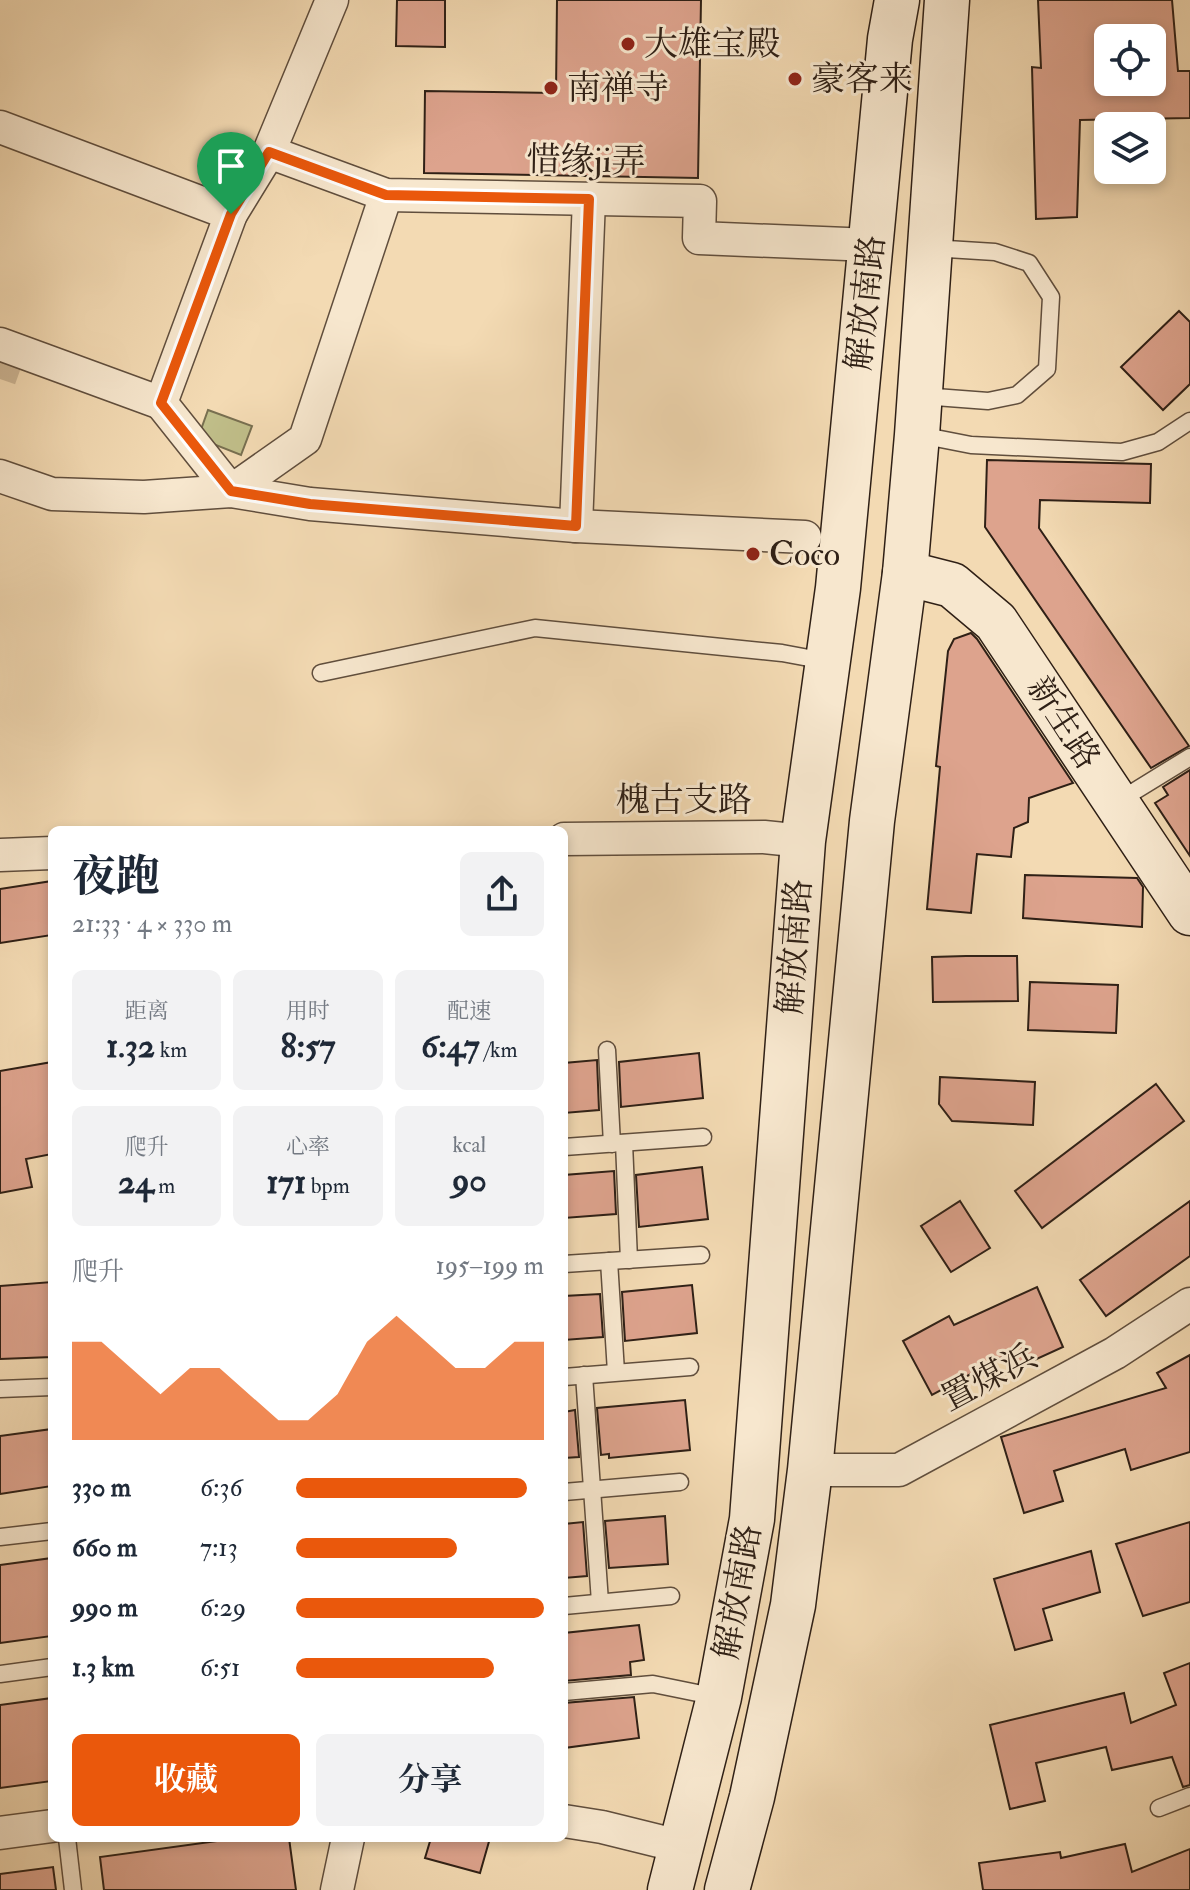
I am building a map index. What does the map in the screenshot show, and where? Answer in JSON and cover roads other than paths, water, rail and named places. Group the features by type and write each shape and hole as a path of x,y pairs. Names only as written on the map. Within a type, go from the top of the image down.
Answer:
{"main road":[{"name":"解放南路","path":"670,1890 719,1697 752,1519 803,841 838,588 890,39 897,0"},
{"name":"解放南路","path":"727,1890 752,1797 793,1605 810,1470 872,821 905,573 919,416 947,0"},
{"name":"新生路","path":"905,573 952,585 996,622 1190,913"}],"street":[{"path":"161,403 231,214 269,152 332,0"},
{"path":"0,127 231,214"},
{"name":"惜缘ji弄","path":"269,152 386,195 700,201 699,238 871,245"},
{"path":"231,491 305,439 386,195"},
{"path":"576,526 589,199"},
{"path":"0,344 161,403 231,491"},
{"path":"0,476 52,494 144,497 231,491 310,504 576,526 805,537"},
{"name":"槐古支路","path":"568,839 764,837 803,841"},
{"path":"0,855 48,853"},
{"name":"置煤浜","path":"810,1470 899,1470 1115,1353 1190,1304"},
{"path":"568,1822 683,1847"},
{"path":"0,1833 48,1827"},
{"path":"337,1890 347,1842"}],"lane":[{"path":"919,416 1017,395 1047,369 1050,326 1051,297 1029,263 995,252 929,248"},
{"path":"919,416 971,445 1122,452 1158,442 1190,421"},
{"path":"321,673 535,628 782,653 828,662"},
{"path":"1115,803 1190,757"},
{"path":"607,1050 629,1260"},
{"path":"568,1147 703,1137"},
{"path":"568,1264 701,1255"},
{"path":"609,1261 616,1372"},
{"path":"568,1377 690,1367"},
{"path":"584,1375 600,1602"},
{"path":"0,1389 48,1387"},
{"path":"568,1492 680,1482"},
{"path":"0,1537 48,1531"},
{"path":"568,1606 671,1596"},
{"path":"0,1674 48,1668"},
{"path":"568,1692 653,1684 719,1697"},
{"path":"1159,1808 1190,1796"},
{"path":"67,1842 73,1890"}],"tunnel":[{"path":"0,379 11,348"}],"place":[{"name":"大雄宝殿","path":"628,44"},
{"name":"豪客来","path":"795,79"},
{"name":"南禅寺","path":"551,88"},
{"name":"Coco","path":"753,554"}]}
